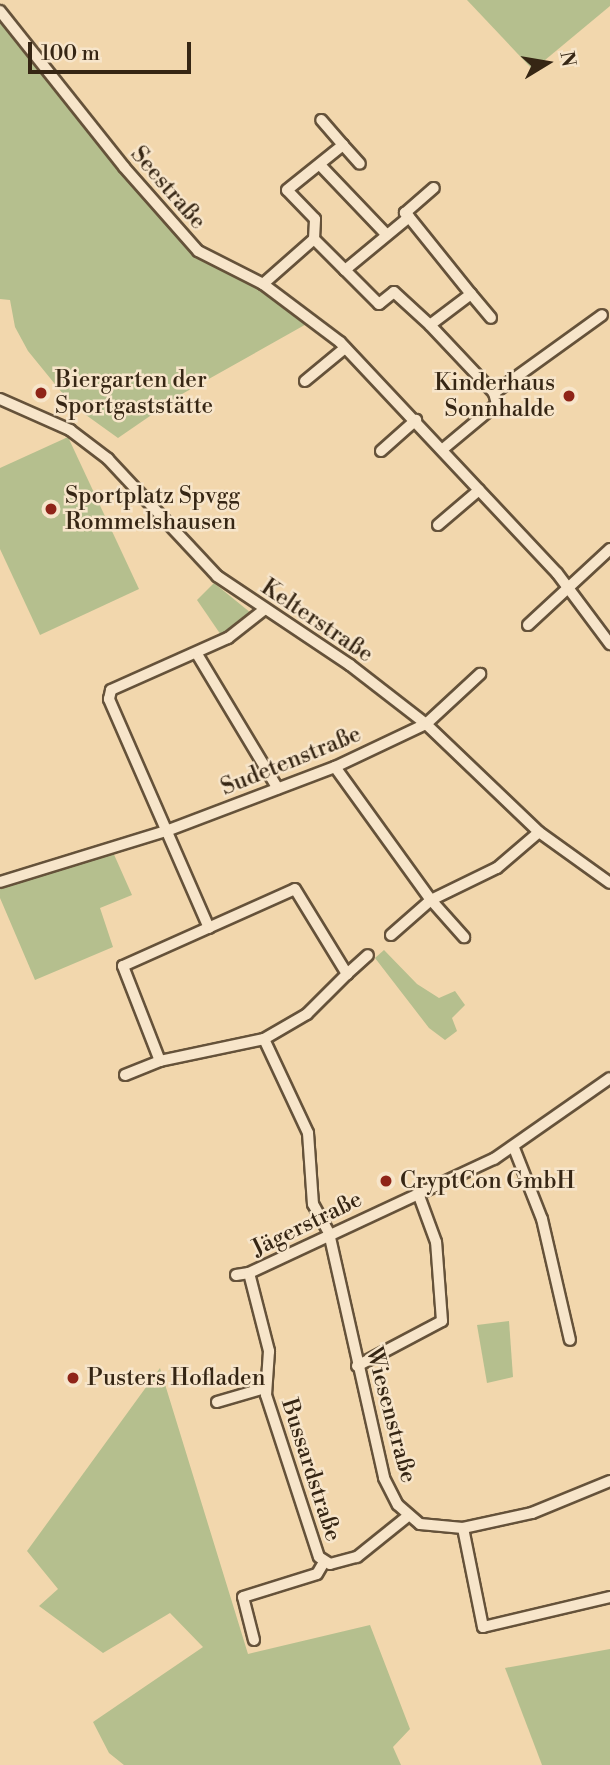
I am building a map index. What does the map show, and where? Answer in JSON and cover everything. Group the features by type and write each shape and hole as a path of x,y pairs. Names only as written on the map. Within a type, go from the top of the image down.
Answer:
{"street":[{"name":"Seestraße","path":"0,11 124,167 198,251 263,284 345,348 416,420 568,586 610,644"},
{"path":"321,120 360,164"},
{"path":"321,166 343,145"},
{"path":"386,234 321,166 315,165 287,190 314,219 314,239 379,304 394,292 430,325 494,393 497,404 443,449"},
{"path":"434,188 405,213 491,318"},
{"path":"345,270 409,217"},
{"path":"263,284 314,239"},
{"path":"430,325 471,294"},
{"path":"494,393 602,315"},
{"path":"305,381 345,348"},
{"name":"Kelterstraße","path":"0,400 69,430 108,459 217,576 350,665 426,724 539,832 610,883"},
{"path":"381,451 416,420"},
{"path":"438,525 479,490"},
{"path":"528,625 610,550"},
{"path":"209,928 169,830 109,699 111,690 228,638 265,609"},
{"path":"197,654 278,789"},
{"name":"Sudetenstraße","path":"0,882 169,830 335,767 426,724 480,674"},
{"path":"335,767 430,900 464,937"},
{"path":"391,935 430,900 497,868 539,832"},
{"path":"160,1062 123,966 295,890 347,974"},
{"path":"125,1074 160,1062 264,1039 307,1014 368,955"},
{"name":"Wiesenstraße","path":"264,1039 308,1133 313,1205 328,1233 384,1478 408,1516 432,1528 463,1528 532,1513 610,1481"},
{"name":"Jägerstraße","path":"236,1275 249,1273 328,1233 514,1148 610,1078"},
{"path":"514,1148 542,1219 570,1340"},
{"path":"357,1366 442,1321 436,1242 418,1193"},
{"name":"Bussardstraße","path":"249,1273 269,1352 265,1388 315,1549 324,1562"},
{"name":"Bussardstraße","path":"216,1402 265,1388"},
{"name":"Bussardstraße","path":"254,1640 243,1597 317,1574 324,1562 357,1556 408,1516"},
{"path":"463,1528 483,1628 610,1598"}],"green space":[{"path":"467,0 610,0 610,6 533,70"},
{"path":"0,18 195,254 260,288 310,322 182,394 118,438 72,405 28,351 15,327 10,300 0,299"},
{"name":"Sportplatz Spvgg Rommelshausen","path":"68,437 139,589 40,635 0,549 0,468"},
{"path":"214,583 251,613 221,635 197,600"},
{"path":"112,850 132,895 100,908 113,947 35,980 0,898 0,884"},
{"path":"384,950 417,984 439,998 455,991 465,1005 452,1018 457,1031 445,1040 429,1028 375,958"},
{"path":"509,1321 513,1377 487,1383 477,1325"},
{"path":"160,1368 248,1654 370,1625 410,1729 393,1747 401,1765 124,1765 109,1753 93,1722 203,1647 170,1613 103,1653 39,1606 58,1589 27,1551"},
{"path":"610,1649 610,1765 542,1765 505,1668"}],"place":[{"name":"Biergarten der Sportgaststätte","path":"41,393"},
{"name":"Kinderhaus Sonnhalde","path":"569,396"},
{"name":"Sportplatz Spvgg Rommelshausen","path":"51,509"},
{"name":"CryptCon GmbH","path":"386,1181"},
{"name":"Pusters Hofladen","path":"73,1378"}]}
